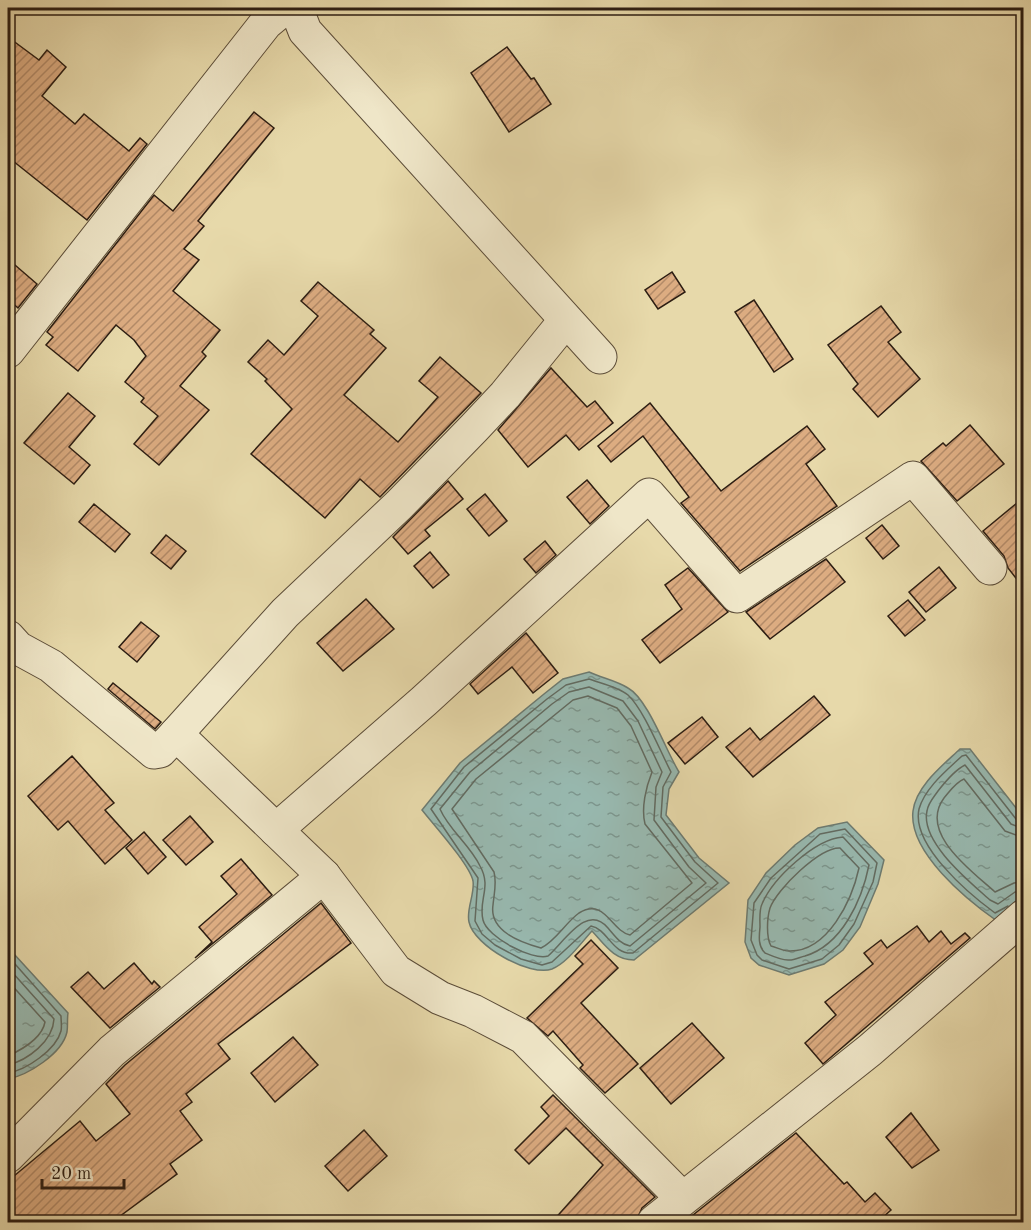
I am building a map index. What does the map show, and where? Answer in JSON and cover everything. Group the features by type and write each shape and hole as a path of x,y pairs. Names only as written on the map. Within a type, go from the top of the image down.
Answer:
{"street":[{"path":"8,351 266,23 284,8"},
{"path":"296,8 305,31 600,357"},
{"path":"8,637 18,648 51,666 154,752 160,751 285,613 399,505 474,428 505,395 565,321"},
{"path":"276,830 424,701 649,495 737,596 912,478 990,568"},
{"path":"176,734 324,876 396,971 440,998 473,1011 523,1037 682,1198"},
{"path":"8,1156 112,1051 324,876"},
{"path":"654,1222 870,1050 1023,916"}],"water":[{"path":"589,672 628,688 643,703 679,772 669,789 666,815 699,858 729,883 634,960 615,955 592,931 558,966 542,970 530,968 504,958 481,941 473,931 468,917 473,881 458,855 422,810 460,763 563,679"},
{"path":"960,749 970,749 1023,817 1023,903 997,921 942,874 920,843 914,827 913,811 919,793 938,769"},
{"path":"847,822 884,860 878,884 860,927 843,950 824,964 789,975 759,965 751,958 745,942 748,900 766,873 795,845 818,828"},
{"path":"14,954 68,1013 67,1032 58,1048 34,1068 8,1079 8,960"}],"building":[{"path":"8,37 39,60 47,50 66,67 42,96 75,124 84,114 129,151 140,138 147,144 87,220 8,157"},
{"path":"507,47 531,79 534,78 551,104 509,132 471,73"},
{"path":"254,112 274,128 198,221 204,226 184,249 199,260 173,291 220,330 202,352 206,356 180,386 209,410 159,465 134,444 158,416 141,402 144,398 125,382 146,356 134,340 116,325 78,371 46,345 53,337 47,332 154,195 173,211"},
{"path":"8,259 37,284 18,308 8,299"},
{"path":"672,272 685,292 658,309 645,290"},
{"path":"318,282 374,330 370,334 386,348 344,395 398,442 438,397 419,381 440,357 481,393 380,497 360,479 325,518 251,454 292,409 265,381 267,379 248,362 268,340 284,355 318,316 301,301"},
{"path":"754,300 793,359 774,372 735,312"},
{"path":"881,306 901,332 888,342 920,379 878,417 853,389 858,384 828,345"},
{"path":"551,368 587,407 595,401 613,423 579,450 566,435 528,467 498,430"},
{"path":"68,393 95,416 69,447 90,465 74,484 24,443"},
{"path":"650,403 721,491 807,426 825,449 806,464 837,506 740,571 681,503 689,497 643,436 611,462 598,446"},
{"path":"970,425 1004,464 957,501 921,461 943,443 946,446"},
{"path":"587,480 609,506 590,524 567,497"},
{"path":"448,481 463,499 425,530 430,536 408,554 393,537"},
{"path":"485,494 507,521 489,536 467,509"},
{"path":"1023,498 1023,587 1008,568 1004,556 983,531"},
{"path":"94,504 130,534 115,552 79,522"},
{"path":"882,525 899,546 883,559 866,538"},
{"path":"166,535 186,551 171,569 151,553"},
{"path":"545,541 556,555 536,573 524,559"},
{"path":"430,552 449,575 433,588 414,566"},
{"path":"826,559 845,582 770,639 746,612"},
{"path":"939,567 956,588 926,612 909,592"},
{"path":"688,568 728,612 660,663 642,640 682,609 665,585"},
{"path":"366,599 394,629 343,671 317,643"},
{"path":"908,600 925,620 905,636 888,616"},
{"path":"141,622 159,636 137,662 119,647"},
{"path":"526,633 558,673 533,693 512,667 478,694 470,684"},
{"path":"113,683 161,722 155,729 108,689"},
{"path":"814,696 830,715 753,777 726,747 750,728 760,740"},
{"path":"702,717 718,737 685,764 668,743"},
{"path":"72,756 114,803 105,810 132,840 105,864 68,821 58,830 28,796"},
{"path":"190,816 213,842 186,865 163,840"},
{"path":"144,832 166,857 148,874 126,848"},
{"path":"241,859 272,895 195,958 212,942 199,927 237,894 221,876"},
{"path":"321,903 351,943 218,1044 230,1059 186,1094 192,1102 180,1111 202,1140 170,1164 177,1174 112,1222 8,1222 8,1181 80,1121 96,1141 130,1114 106,1084 125,1065"},
{"path":"917,926 929,942 941,931 951,944 965,933 970,938 823,1064 805,1043 836,1015 825,1002 873,964 864,953 881,940 887,948"},
{"path":"591,940 618,968 581,1003 638,1064 605,1093 580,1068 583,1065 553,1031 548,1036 527,1018 583,964 575,956"},
{"path":"134,963 152,984 154,981 160,987 110,1028 71,987 88,972 104,989"},
{"path":"692,1023 724,1058 671,1104 640,1068"},
{"path":"293,1037 318,1065 275,1102 251,1073"},
{"path":"553,1095 655,1197 642,1208 636,1222 552,1222 603,1165 566,1128 529,1164 515,1150 549,1116 541,1107"},
{"path":"911,1113 939,1150 912,1168 886,1137"},
{"path":"364,1130 387,1156 348,1191 325,1166"},
{"path":"796,1133 844,1184 847,1182 865,1202 875,1193 891,1210 881,1219 884,1222 700,1222 693,1215"}]}
